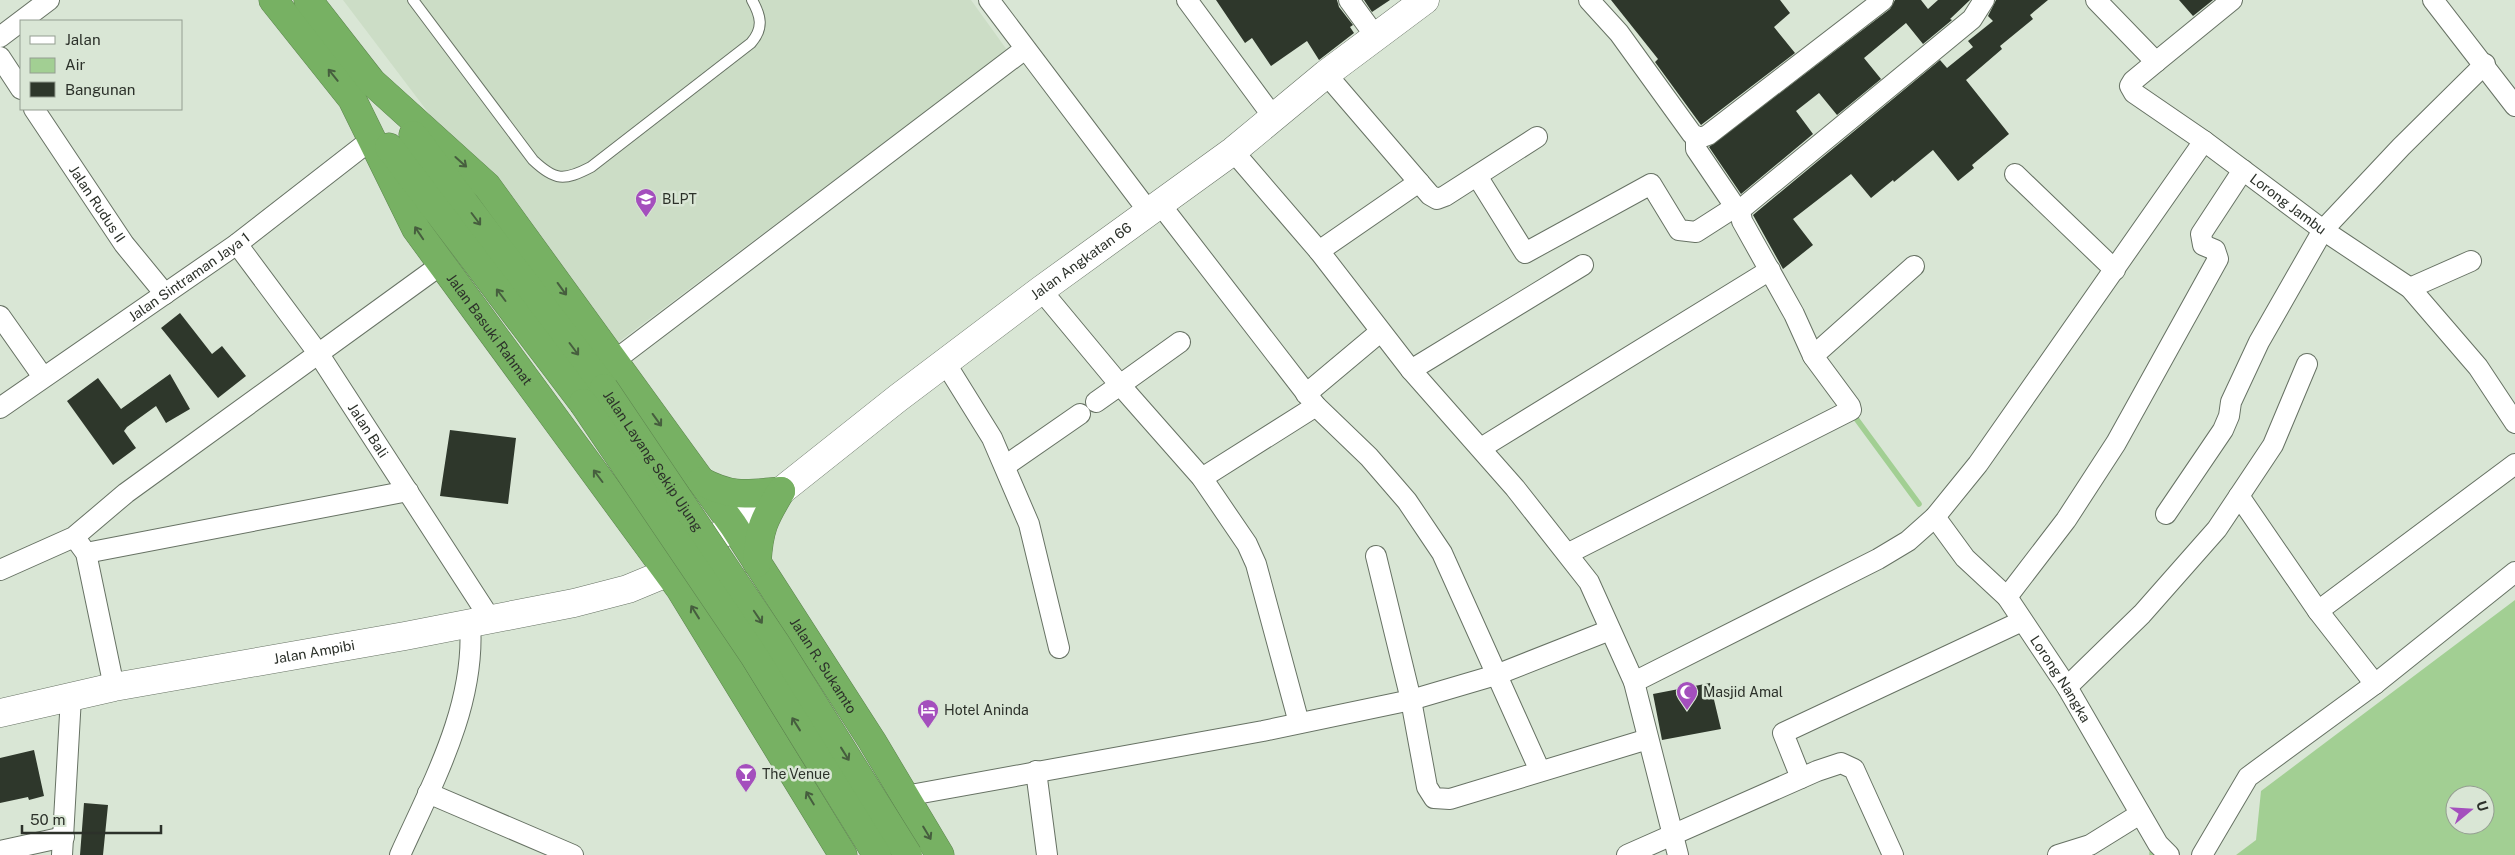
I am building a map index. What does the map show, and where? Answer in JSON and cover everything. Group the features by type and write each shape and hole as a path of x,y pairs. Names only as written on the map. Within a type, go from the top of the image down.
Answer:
{"highway":[{"name":"Jalan Basuki Rahmat","path":"273,0 362,91 486,186 694,472"},
{"name":"Jalan Basuki Rahmat","path":"308,0 362,91 372,139 416,230 668,572 721,655"},
{"name":"Jalan Layang Sekip Ujung","path":"362,91 593,396 775,642 908,855"},
{"name":"Jalan Layang Sekip Ujung","path":"593,396 878,855"},
{"path":"616,501 654,517 672,518 679,514 694,496 694,472"},
{"path":"694,472 718,490 735,495 781,491"},
{"name":"Jalan R. Sukamto","path":"694,472 736,523 757,562 940,855"},
{"path":"757,562 759,537 764,520 781,491"},
{"path":"794,620 771,598 763,594 745,588 726,594 718,618 721,655 837,844"},
{"path":"837,844 830,817 840,803 878,783 894,786 903,794"}],"street":[{"path":"23,20 49,0"},
{"path":"1187,0 1274,118"},
{"path":"1349,0 1376,37"},
{"name":"Jalan Angkatan 66","path":"668,572 781,491 898,398 946,364 1041,290 1233,151 1326,74 1425,0"},
{"path":"1569,553 1845,414 1850,406 1814,356 1766,272 1738,211 1696,149 1696,137 1619,33 1589,0"},
{"path":"1696,137 1708,135 1884,0"},
{"path":"1477,176 1525,253 1651,184 1680,230 1696,232 1745,206 1972,19 1984,0"},
{"path":"2096,0 2156,62 2232,0"},
{"path":"2436,1 2515,106"},
{"path":"998,3 1024,50 1311,400 1369,456 1407,501 1442,553 1540,771"},
{"path":"0,37 20,22"},
{"path":"614,361 1024,50"},
{"path":"0,57 20,87"},
{"name":"Lorong Jambu","path":"2156,62 2133,80 2130,86 2134,93 2204,141 2323,230 2410,288 2478,367 2515,423"},
{"path":"2166,514 2223,430 2229,416 2231,402 2260,342 2323,230 2401,147 2485,64"},
{"path":"1326,74 1430,195 1437,199 1445,196 1537,137"},
{"name":"Jalan Rudus II","path":"35,110 124,244 164,294"},
{"name":"Jalan Sintraman Jaya 1","path":"0,408 238,244 372,139"},
{"path":"1634,682 1878,559 1908,540 1935,517 1978,464 2204,141"},
{"path":"1233,151 1319,251 1411,370 1481,448 1569,553 1600,601 1610,630 1634,682 1671,835 1678,855"},
{"path":"2008,597 2066,520 2116,443 2189,312 2218,259 2215,250 2203,245 2201,234 2243,170"},
{"path":"2015,174 2115,270"},
{"path":"1319,251 1419,182"},
{"name":"Jalan Bali","path":"238,244 318,353 408,492 481,621 472,649 464,695 449,742 400,855"},
{"path":"2410,288 2471,261"},
{"path":"0,570 74,537 126,493 442,264"},
{"path":"1411,370 1583,265"},
{"path":"1814,356 1914,266"},
{"path":"1481,448 1766,272"},
{"path":"1041,290 1120,385 1202,478 1238,528 1256,564 1299,723"},
{"path":"0,316 43,377"},
{"path":"1202,478 1311,400 1380,332"},
{"path":"1096,402 1180,342"},
{"path":"946,364 992,438 1029,524 1059,648"},
{"path":"2067,687 2142,614 2217,529 2273,445 2307,364"},
{"path":"1005,466 1080,414"},
{"path":"2318,611 2515,464"},
{"path":"86,553 408,492"},
{"path":"2239,496 2318,611 2375,684"},
{"name":"Lorong Nangka","path":"1935,517 1965,558 2008,597 2067,687 2134,818 2159,851"},
{"path":"74,537 86,553 114,687"},
{"path":"1376,556 1411,700 1427,787 1434,798 1445,800 1648,739"},
{"name":"Jalan Ampibi","path":"0,713 114,687 481,621 628,589 668,572"},
{"path":"2202,855 2248,777 2375,684 2515,572"},
{"path":"1801,778 1783,733 2022,621"},
{"path":"903,794 1299,723 1411,700 1496,675 1610,630"},
{"path":"0,851 63,846 71,697"},
{"path":"1627,855 1801,778 1841,763 1854,769 1893,855"},
{"path":"1036,771 1047,855"},
{"path":"428,793 572,855"},
{"path":"2058,855 2090,845 2134,818"}],"lane":[{"path":"413,0 533,160 548,174 560,177 582,172 591,167 751,43 757,36 761,20 752,0"}],"shaded area":[{"name":"BLPT","path":"343,0 971,0 1007,50 608,350"}],"water":[{"path":"2515,600 2515,855 2236,855 2256,840 2261,791"}],"building":[{"path":"1216,0 1337,0 1339,7 1353,25 1350,27 1354,33 1319,60 1307,41 1271,66 1252,38 1245,43"},
{"path":"1364,0 1390,0 1372,12"},
{"path":"1611,0 1780,0 1790,13 1774,27 1795,53 1701,125 1655,62 1658,59"},
{"path":"1895,0 1921,0 1928,9 1938,0 1970,0 1950,19 1952,20 1923,44 1906,23 1864,58 1881,79 1837,115 1819,93 1796,111 1813,134 1741,194 1709,147 1890,9"},
{"path":"1996,0 2048,0 2030,15 2033,19 2000,46 2002,49 1966,80 2009,134 1972,165 1974,168 1958,181 1933,150 1871,198 1851,174 1793,219 1813,245 1783,269 1753,215 1940,60 1947,68 1973,47 1968,41 1993,21 1988,16"},
{"path":"2179,0 2213,0 2193,16"},
{"path":"180,313 212,354 222,346 246,376 218,398 161,328"},
{"path":"170,374 190,409 166,423 156,406 127,427 124,431 136,448 113,465 67,401 98,378 121,409"},
{"path":"450,430 516,438 508,504 440,496"},
{"name":"Masjid Amal","path":"1710,683 1721,729 1662,740 1653,694"},
{"path":"34,750 44,796 29,800 28,797 0,803 0,758"},
{"path":"84,803 108,805 103,855 80,855"}],"waterway":[{"path":"1852,413 1919,504"}],"place":[{"name":"BLPT","path":"646,218"},
{"name":"Masjid Amal","path":"1687,711"},
{"name":"Hotel Aninda","path":"928,729"},
{"name":"The Venue","path":"746,793"}]}
